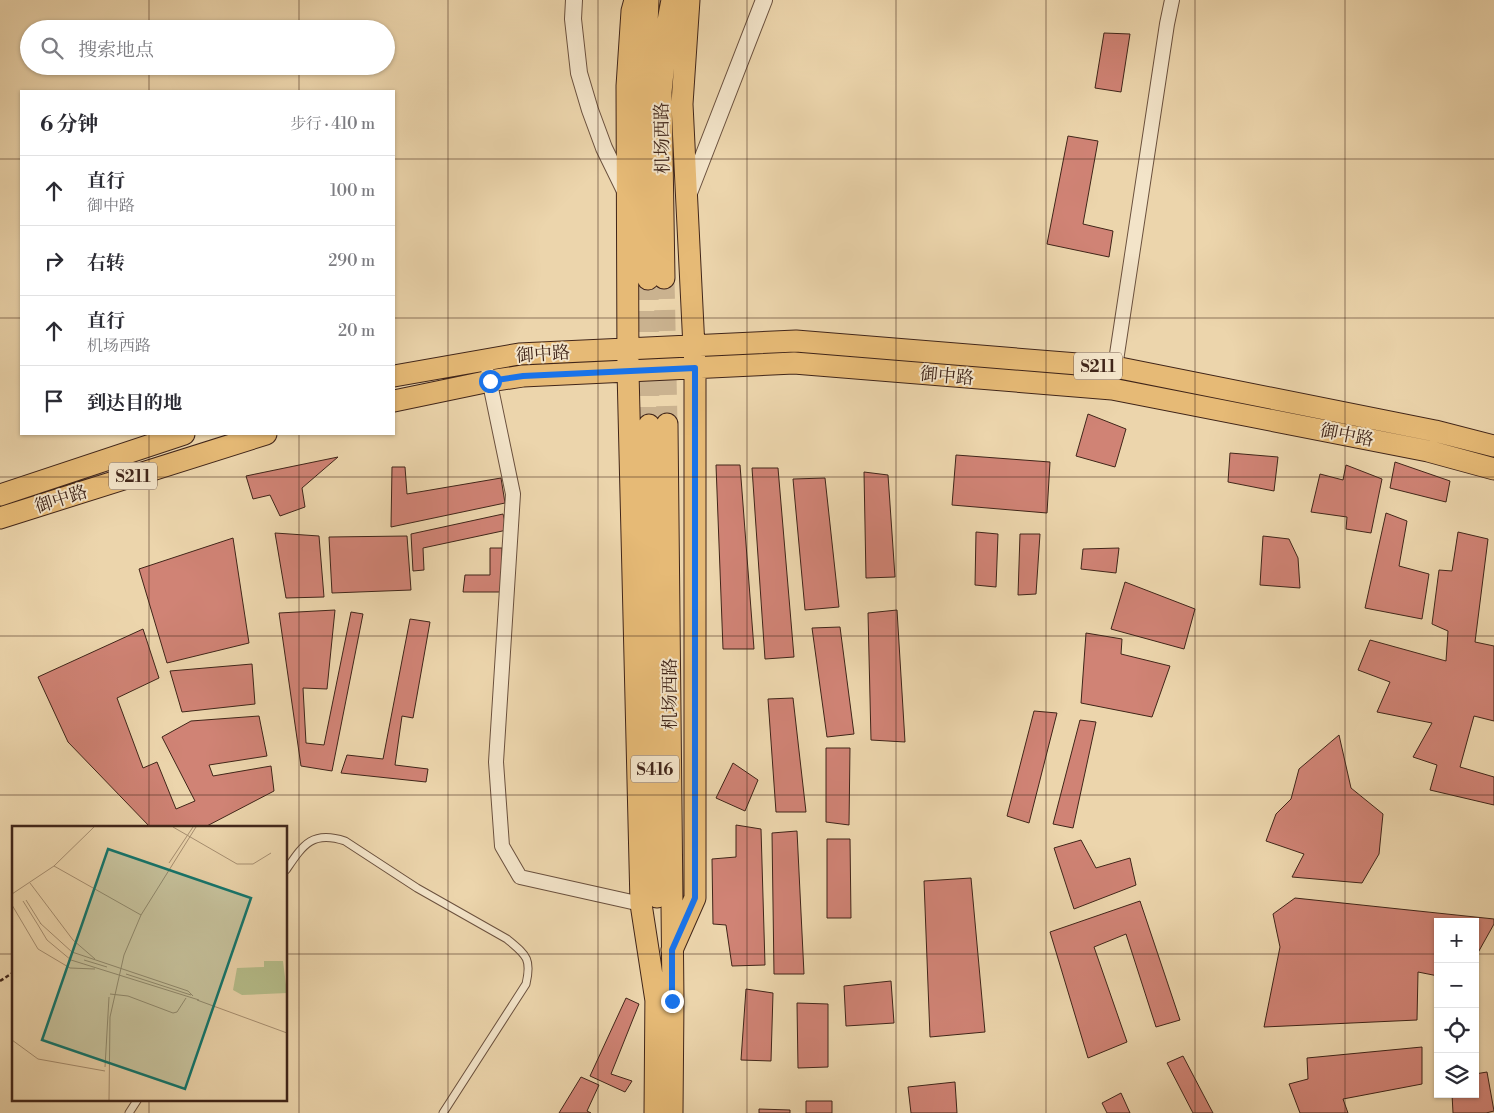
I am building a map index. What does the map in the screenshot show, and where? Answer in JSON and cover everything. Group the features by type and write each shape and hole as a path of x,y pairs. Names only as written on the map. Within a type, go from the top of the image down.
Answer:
{"main road":[{"path":"635,0 632,11 627,86 628,371 641,904 656,1001"},
{"name":"机场西路","path":"648,0 643,122 656,278 661,92 672,0"},
{"path":"672,950 695,898 695,346 682,104 689,0"},
{"name":"御中路","path":"395,401 488,371 519,354 796,341 1115,367 1435,431 1494,446"},
{"name":"御中路","path":"395,376 488,371 523,376 794,363 1112,390 1428,451 1494,469"},
{"name":"机场西路","path":"656,1001 658,425 672,950 672,1113"},
{"name":"御中路","path":"0,494 181,435"},
{"name":"御中路","path":"0,518 263,435"},
{"name":"S416","path":"655,1113 656,1001"}],"street":[{"path":"574,0 573,19 579,73 604,148 627,194"},
{"path":"687,198 764,0"},
{"path":"1112,390 1172,0"},
{"path":"488,371 512,494 496,762 502,846 520,877 641,904"}],"lane":[{"path":"288,867 296,855 308,843 319,837 331,837 344,841 418,888 507,939 519,948 526,958 530,969 526,984 443,1113"},
{"path":"129,1113 137,1100"}],"path":[{"path":"0,981 12,973"}],"building":[{"path":"1104,33 1130,34 1121,92 1095,88"},
{"path":"1068,136 1098,141 1083,224 1113,231 1109,257 1047,244"},
{"path":"1088,414 1126,429 1115,467 1076,456"},
{"path":"1230,453 1278,457 1274,491 1228,482"},
{"path":"956,455 1050,462 1047,513 952,505"},
{"path":"338,457 302,488 305,507 280,516 270,495 253,499 246,476"},
{"path":"1395,462 1450,481 1446,502 1390,488"},
{"path":"716,465 740,465 754,649 723,649"},
{"path":"1346,465 1382,479 1371,533 1346,529 1347,517 1311,512 1320,474 1343,480"},
{"path":"392,467 405,467 407,494 501,478 505,503 391,527"},
{"path":"752,468 778,468 794,657 765,659"},
{"path":"864,472 888,475 895,577 866,578"},
{"path":"825,478 839,607 805,610 793,479"},
{"path":"1386,513 1407,521 1399,566 1429,574 1422,619 1365,608"},
{"path":"503,514 507,530 423,548 424,570 413,571 411,534"},
{"path":"976,532 998,534 996,587 975,585"},
{"path":"1458,532 1488,539 1475,642 1494,646 1494,721 1474,716 1460,767 1494,777 1494,805 1430,790 1437,765 1413,757 1432,723 1377,712 1390,682 1358,670 1370,640 1446,661 1448,631 1432,624 1439,570 1452,571"},
{"path":"275,533 319,536 324,597 286,598"},
{"path":"1020,534 1040,534 1036,594 1018,595"},
{"path":"407,536 411,590 332,593 329,537"},
{"path":"1263,536 1289,539 1298,558 1300,588 1260,585"},
{"path":"233,538 249,643 167,663 139,569"},
{"path":"490,548 502,548 501,592 463,592 465,575 490,575"},
{"path":"1119,548 1116,573 1081,569 1083,549"},
{"path":"1125,582 1195,609 1184,649 1111,629"},
{"path":"335,610 327,689 303,688 306,743 324,745 351,612 363,614 332,771 301,766 279,613"},
{"path":"897,610 905,742 871,740 868,613"},
{"path":"410,619 430,622 413,718 402,716 395,765 428,769 426,782 341,773 347,755 383,759"},
{"path":"840,627 854,734 827,737 812,628"},
{"path":"143,629 159,678 117,698 143,768 157,762 176,809 195,801 162,737 191,721 259,716 267,756 209,765 213,776 271,766 274,791 207,826 149,826 68,742 38,677"},
{"path":"1086,633 1122,639 1121,654 1170,666 1152,717 1081,703"},
{"path":"252,664 255,704 182,712 170,671"},
{"path":"793,698 806,812 776,812 768,699"},
{"path":"1034,711 1057,713 1029,823 1007,816"},
{"path":"1080,720 1096,722 1073,828 1053,824"},
{"path":"1339,735 1351,788 1383,814 1379,854 1362,883 1292,877 1304,854 1266,841 1276,814 1291,799 1299,769"},
{"path":"826,748 850,748 849,825 826,822"},
{"path":"733,763 758,780 745,811 716,798"},
{"path":"736,825 761,829 765,965 732,966 726,925 713,924 712,859 736,857"},
{"path":"797,831 804,974 774,974 772,833"},
{"path":"827,839 850,839 851,918 827,918"},
{"path":"1081,840 1096,868 1130,858 1136,885 1074,909 1054,848"},
{"path":"971,878 985,1032 930,1037 924,881"},
{"path":"1295,898 1494,919 1494,924 1479,951 1479,918 1434,918 1434,975 1418,972 1417,1020 1264,1027 1280,947 1273,914"},
{"path":"1140,901 1180,1020 1156,1027 1126,934 1094,947 1127,1042 1088,1058 1050,932"},
{"path":"891,981 894,1023 846,1026 844,986"},
{"path":"746,989 773,993 771,1061 741,1060"},
{"path":"626,998 639,1004 611,1074 632,1081 625,1092 590,1076"},
{"path":"797,1003 828,1004 828,1067 798,1068"},
{"path":"1422,1047 1422,1084 1343,1099 1348,1113 1300,1113 1289,1084 1308,1079 1307,1058"},
{"path":"1183,1056 1213,1113 1193,1113 1167,1063"},
{"path":"1487,1072 1494,1111 1486,1113 1453,1113 1452,1098 1479,1098 1479,1073"},
{"path":"581,1077 599,1085 587,1111 591,1113 559,1113"},
{"path":"955,1082 957,1113 911,1113 908,1087"},
{"path":"1121,1093 1130,1113 1107,1113 1102,1103"},
{"path":"806,1101 832,1101 832,1113 806,1113"},
{"path":"759,1109 790,1110 790,1113 759,1113"}],"tunnel":[{"path":"664,278 667,424"},
{"path":"648,279 649,425"}],"route":[{"path":"490,381 523,376 695,368 695,898 672,950 672,1001"}]}
